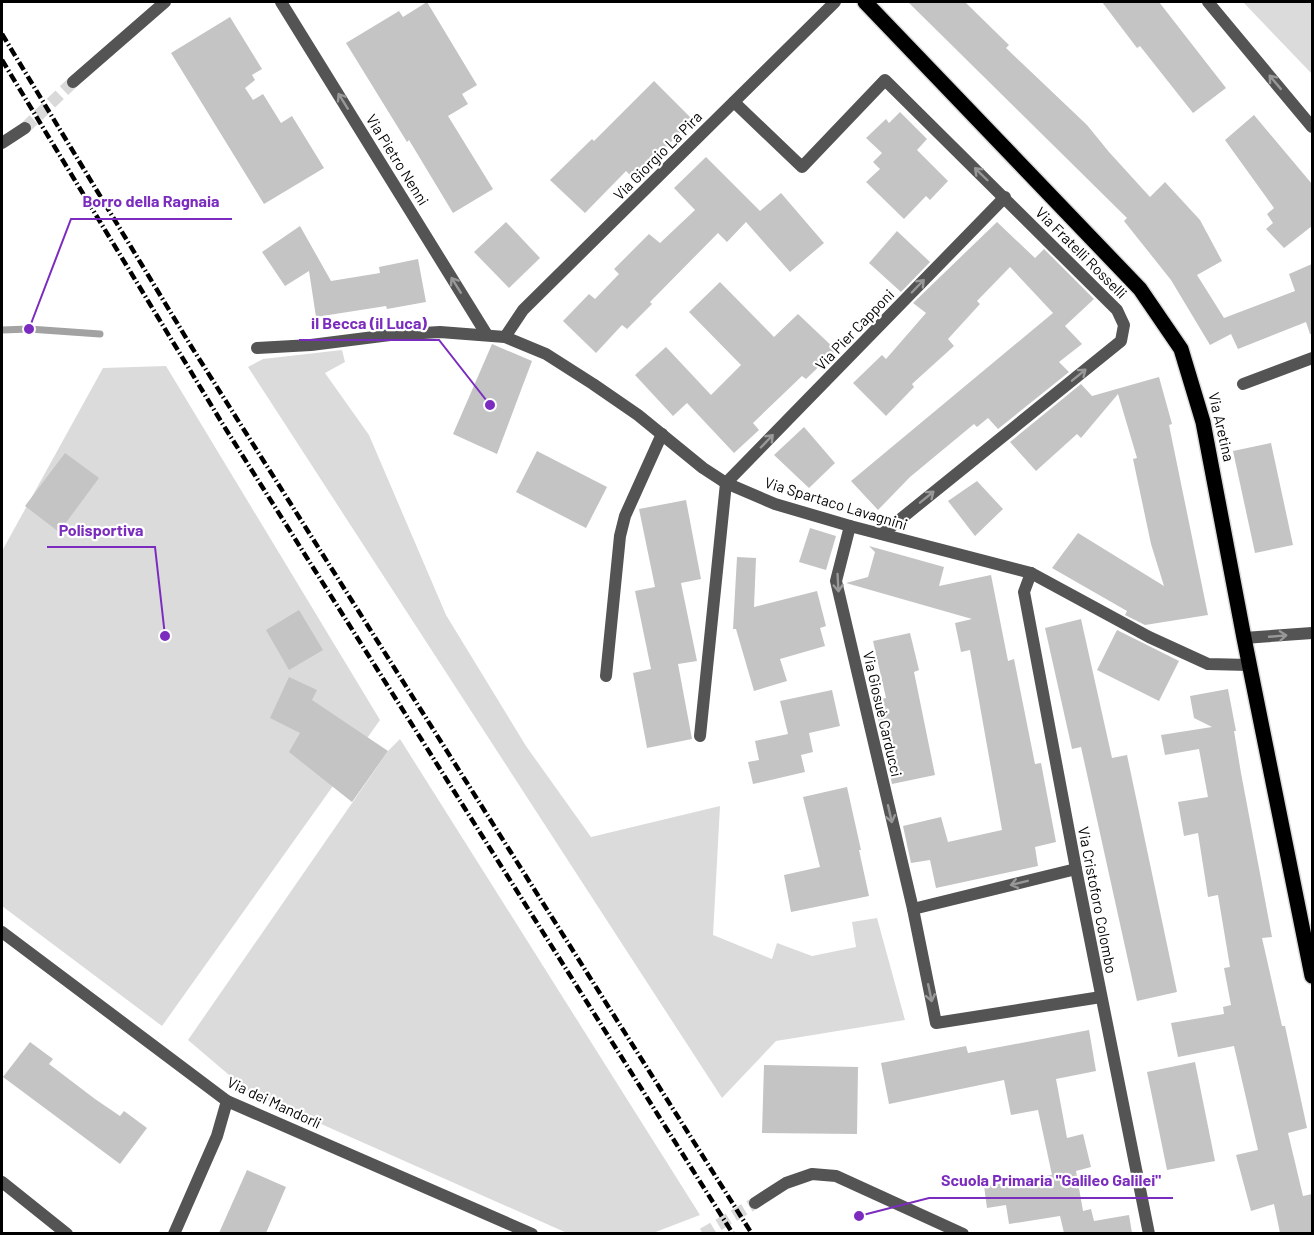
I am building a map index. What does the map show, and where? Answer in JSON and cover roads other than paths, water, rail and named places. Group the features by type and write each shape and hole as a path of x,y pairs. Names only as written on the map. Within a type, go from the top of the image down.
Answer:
{"main road":[{"name":"Via Aretina","path":"865,2 1140,289 1181,349 1203,422 1312,976"}],"street":[{"path":"73,82 165,2"},
{"name":"Via Pietro Nenni","path":"281,2 487,335"},
{"name":"Via Giorgio La Pira","path":"505,336 524,310 835,2"},
{"path":"1208,2 1312,127"},
{"name":"Via Fratelli Rosselli","path":"734,102 802,167 885,80 1117,310 1124,325 1121,341 882,534"},
{"path":"2,143 25,128"},
{"name":"Via Pier Capponi","path":"726,483 1005,197"},
{"name":"Via Spartaco Lavagnini","path":"257,348 430,333 505,336 546,354 593,384 726,483 775,504 849,526 1031,573 1149,637 1208,664 1249,665"},
{"path":"1244,384 1312,358"},
{"path":"606,676 620,536 625,516 662,434"},
{"path":"700,736 726,483"},
{"name":"Via Giosuè Carducci","path":"849,526 836,581 913,909 936,1023 1101,997"},
{"name":"Via Cristoforo Colombo","path":"1031,573 1024,592 1076,869 1149,1233"},
{"path":"1244,638 1312,633"},
{"path":"913,909 1076,869"},
{"name":"Via dei Mandorli","path":"2,932 227,1101 532,1233"},
{"path":"174,1233 217,1136 227,1101"},
{"path":"755,1203 786,1183 812,1174 836,1176 963,1233"},
{"path":"2,1182 67,1233"}],"waterway":[{"path":"2,330 29,329 100,334"}],"tunnel":[{"path":"25,128 73,82"},
{"path":"703,1234 755,1203"}],"railway":[{"path":"2,34 191,346 752,1234"},
{"path":"2,60 222,423 733,1234"}],"place":[{"name":"Borro della Ragnaia","path":"29,329"},
{"name":"il Becca (il Luca)","path":"490,405"},
{"name":"Polisportiva","path":"165,636"},
{"name":"Scuola Primaria \"Galileo Galilei\"","path":"859,1216"}]}
